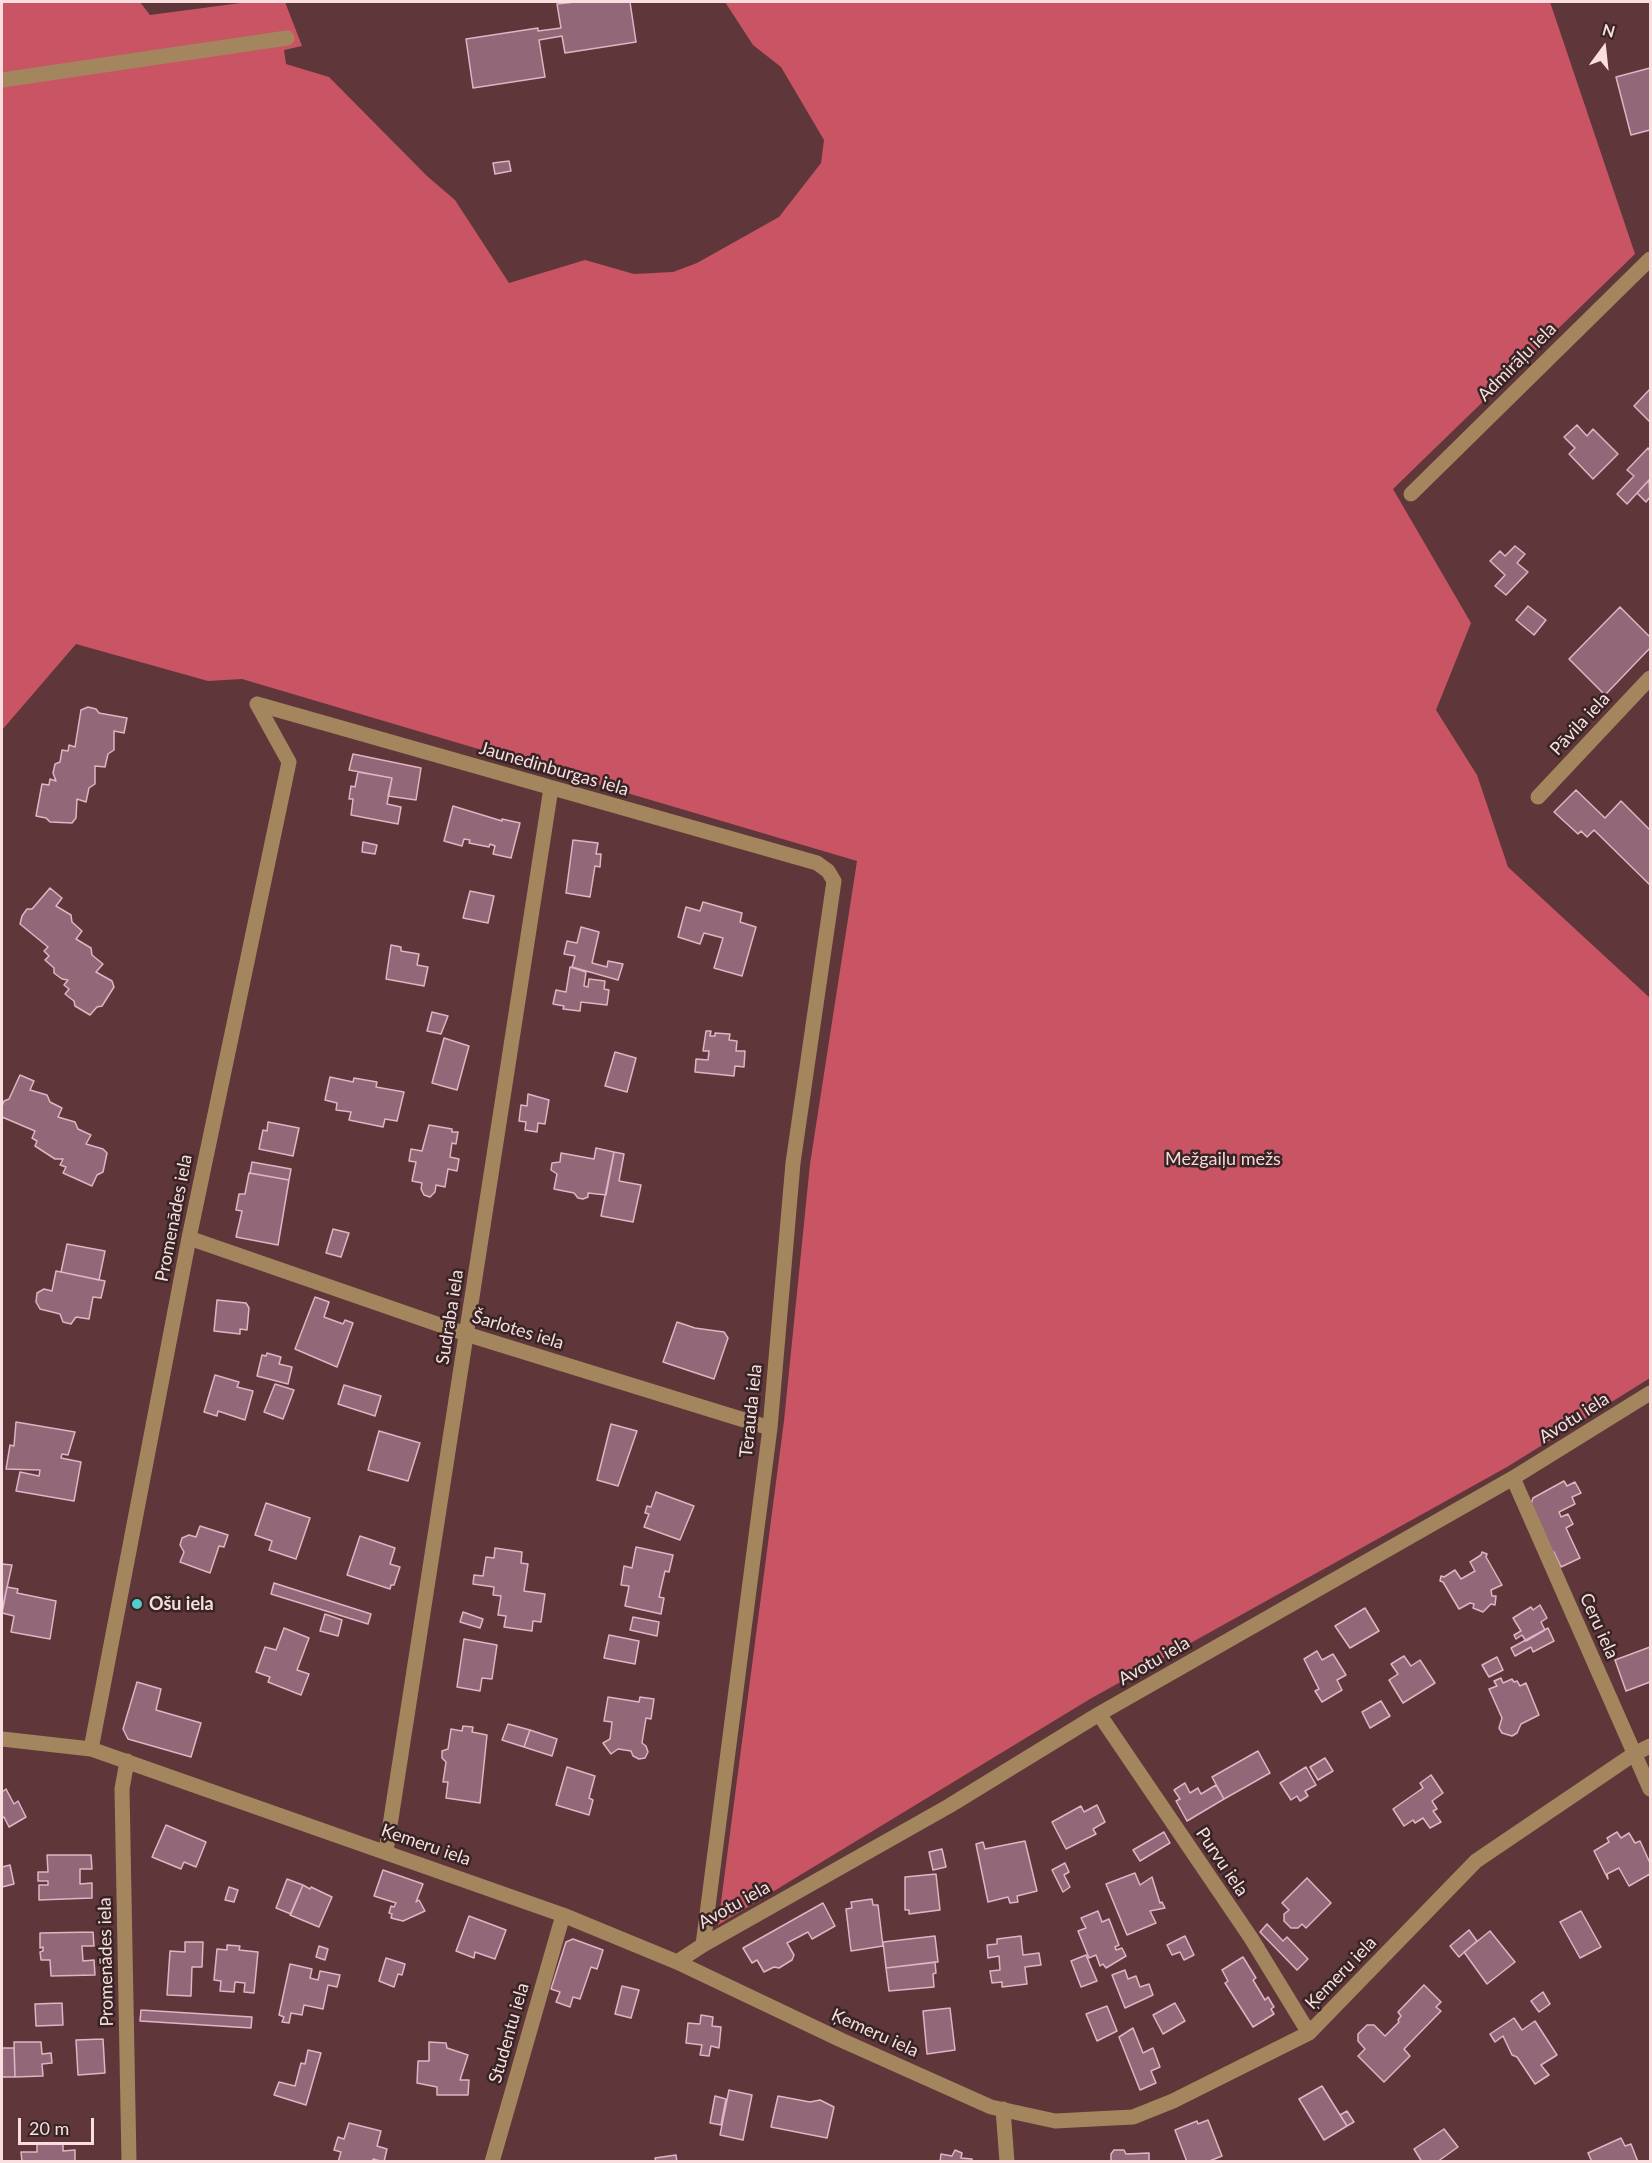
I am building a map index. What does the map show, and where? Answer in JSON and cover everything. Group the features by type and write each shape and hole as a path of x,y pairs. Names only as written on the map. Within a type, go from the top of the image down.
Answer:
{"street":[{"path":"2,80 287,38"},
{"name":"Admirāļu iela","path":"1411,494 1650,259"},
{"name":"Pāvila iela","path":"1538,797 1650,678"},
{"name":"Jaunedinburgas iela","path":"257,704 817,863 828,871 834,881"},
{"name":"Promenādes iela","path":"91,1749 189,1238 289,762 257,704"},
{"name":"Sudraba iela","path":"386,1851 551,788"},
{"name":"Tērauda iela","path":"703,1945 770,1428 793,1163 834,881"},
{"name":"Šarlotes iela","path":"189,1238 466,1334 770,1428"},
{"name":"Avotu iela","path":"677,1962 703,1945 949,1806 1099,1714 1513,1478 1650,1393"},
{"name":"Ceru iela","path":"1513,1478 1650,1789"},
{"name":"Purvu iela","path":"1099,1714 1251,1938 1309,2033"},
{"name":"Ķemeru iela","path":"2,1739 91,1749 563,1915 677,1962 841,2040 991,2107 1055,2121 1133,2117 1173,2101 1309,2033 1476,1861 1634,1754 1650,1746"},
{"name":"Promenādes iela","path":"127,1761 122,1789 129,2162"},
{"name":"Studentu iela","path":"492,2162 563,1915"},
{"path":"1003,2109 1007,2162"}],"green space":[{"name":"Mežgaiļu mežs","path":"2,2 140,2 150,15 248,2 285,2 302,46 284,50 286,64 329,77 427,176 455,200 509,283 585,260 634,274 673,272 697,263 779,217 821,163 824,140 781,67 753,45 725,2 1550,2 1635,254 1393,489 1471,623 1436,710 1477,775 1508,867 1650,998 1650,1378 1507,1467 1090,1699 718,1925 784,1421 810,1164 857,861 242,679 208,681 76,644 2,730"}],"building":[{"path":"630,2 636,42 565,53 562,36 539,40 545,77 473,88 466,39 538,28 538,31 561,28 557,4"},
{"path":"1650,68 1650,130 1631,135 1616,77"},
{"path":"509,161 511,171 495,174 493,163"},
{"path":"1650,389 1650,422 1634,406"},
{"path":"1577,425 1587,436 1593,429 1618,454 1593,479 1569,454 1575,448 1564,437"},
{"path":"1648,448 1650,451 1650,479 1627,504 1617,494 1634,476 1627,470"},
{"path":"1649,480 1650,497 1646,502 1637,493"},
{"path":"1515,546 1525,554 1517,563 1528,572 1506,595 1495,586 1505,575 1490,561 1500,551 1505,556"},
{"path":"1528,606 1546,620 1534,635 1516,620"},
{"path":"1620,607 1650,637 1650,648 1605,695 1569,659"},
{"path":"88,707 96,709 99,713 127,718 124,733 114,731 114,750 108,754 105,767 95,766 95,784 89,788 86,802 77,799 76,818 72,823 50,822 46,818 36,816 42,784 49,785 50,779 56,781 53,773 55,764 60,762 62,750 68,751 69,745 75,747 81,710"},
{"path":"353,754 421,768 416,800 388,796 392,778 349,770"},
{"path":"358,772 392,778 387,804 401,807 398,824 351,815 353,799 349,799 351,786 355,787"},
{"path":"1576,790 1605,818 1621,801 1650,830 1650,885 1594,830 1587,837 1581,831 1578,834 1554,812"},
{"path":"453,806 502,821 502,819 520,823 511,858 493,854 495,846 490,844 489,847 469,843 470,840 464,839 462,846 444,841"},
{"path":"573,840 598,843 596,854 601,854 600,867 595,866 590,897 566,893"},
{"path":"363,842 377,845 375,854 362,852"},
{"path":"50,888 62,898 56,906 71,915 72,922 82,931 76,939 91,948 92,955 103,964 96,972 112,981 114,987 102,1006 97,1007 90,1015 75,1006 74,1001 65,994 69,989 64,985 68,980 54,973 54,968 45,960 49,956 44,951 48,947 20,924 27,909 32,909"},
{"path":"470,891 494,896 488,923 463,918"},
{"path":"703,902 742,913 740,922 756,927 742,976 714,968 723,938 704,933 700,944 678,937 686,907 700,911"},
{"path":"581,927 599,932 592,963 607,967 608,961 623,964 618,980 572,967 575,956 564,954 567,941 577,943"},
{"path":"391,945 401,947 401,951 419,954 417,965 428,967 424,986 386,979"},
{"path":"570,967 586,972 584,986 588,987 589,979 605,981 604,989 609,990 607,1005 581,1002 580,1011 563,1009 564,1006 553,1004 556,990 566,992"},
{"path":"432,1012 448,1016 441,1034 427,1031"},
{"path":"706,1031 711,1031 710,1036 715,1036 715,1033 730,1034 729,1040 737,1041 736,1051 745,1051 744,1067 735,1066 734,1076 695,1072 696,1059 708,1060 709,1051 703,1051"},
{"path":"444,1038 469,1046 457,1090 432,1083"},
{"path":"615,1052 636,1058 627,1092 605,1086"},
{"path":"20,1075 34,1081 30,1090 47,1095 50,1102 62,1108 58,1117 75,1122 78,1129 91,1135 86,1144 103,1149 107,1153 103,1172 97,1175 92,1186 63,1173 66,1167 60,1165 63,1159 55,1159 35,1146 37,1141 32,1138 35,1131 2,1117 4,1101 9,1099"},
{"path":"330,1077 353,1082 354,1078 377,1082 376,1087 404,1092 397,1121 385,1119 383,1127 349,1120 351,1112 336,1110 337,1103 325,1100"},
{"path":"528,1094 549,1100 545,1124 538,1123 537,1132 525,1130 526,1122 519,1121 521,1105 527,1106"},
{"path":"268,1122 299,1128 293,1156 259,1149 263,1130 267,1131"},
{"path":"429,1125 458,1132 456,1144 452,1143 450,1157 459,1159 457,1171 448,1169 445,1187 436,1185 435,1192 430,1197 424,1195 421,1189 422,1183 412,1181 416,1162 409,1161 411,1149 422,1151"},
{"path":"596,1148 614,1152 606,1195 588,1193 588,1197 583,1199 578,1198 574,1193 554,1189 557,1174 551,1170 552,1163 560,1162 561,1153 594,1159"},
{"path":"614,1152 624,1154 619,1181 641,1185 633,1222 601,1216"},
{"path":"252,1162 291,1169 289,1180 250,1173"},
{"path":"249,1173 289,1180 278,1245 236,1237 242,1211 236,1210 239,1194 245,1194"},
{"path":"333,1229 349,1233 341,1257 326,1253"},
{"path":"67,1244 105,1251 99,1280 61,1272"},
{"path":"56,1271 105,1281 101,1298 93,1297 89,1319 76,1317 71,1324 63,1322 60,1314 40,1309 36,1302 37,1293 44,1289 52,1291"},
{"path":"315,1297 329,1302 324,1317 343,1324 345,1320 353,1323 337,1367 295,1349"},
{"path":"217,1300 246,1303 249,1308 247,1330 240,1329 240,1334 214,1331"},
{"path":"677,1322 695,1328 724,1332 728,1338 714,1379 663,1362"},
{"path":"267,1353 281,1357 279,1364 292,1367 288,1384 257,1376 262,1355 266,1356"},
{"path":"215,1375 239,1382 237,1387 253,1391 245,1420 218,1411 217,1416 204,1412"},
{"path":"275,1384 294,1390 283,1419 264,1412"},
{"path":"344,1385 381,1396 375,1416 338,1404"},
{"path":"16,1422 75,1432 68,1455 62,1454 61,1458 81,1462 74,1501 16,1491 20,1472 39,1476 40,1470 6,1469 10,1445 14,1446"},
{"path":"611,1424 637,1431 618,1486 597,1480"},
{"path":"379,1431 420,1443 408,1481 368,1470"},
{"path":"1564,1481 1567,1486 1575,1482 1581,1493 1572,1497 1575,1504 1559,1512 1561,1517 1568,1514 1573,1524 1566,1528 1580,1558 1561,1567 1554,1552 1551,1553 1530,1507 1533,1498"},
{"path":"656,1492 694,1506 680,1540 644,1527 649,1514 645,1513 647,1506 651,1507"},
{"path":"266,1503 310,1518 296,1559 269,1550 272,1541 255,1535"},
{"path":"200,1526 228,1535 224,1547 219,1546 210,1573 180,1562 184,1552 180,1545 182,1538 189,1535 196,1537"},
{"path":"360,1536 395,1548 390,1564 400,1567 394,1585 391,1585 390,1589 347,1575"},
{"path":"636,1547 673,1555 669,1572 665,1571 659,1597 664,1598 661,1614 625,1606 629,1586 621,1585 624,1566 632,1568"},
{"path":"495,1548 522,1552 521,1563 528,1564 524,1591 545,1594 541,1622 533,1621 532,1631 504,1627 506,1616 498,1615 501,1596 493,1595 494,1587 473,1584 474,1575 483,1576 486,1557 494,1558"},
{"path":"1482,1552 1487,1554 1486,1557 1502,1585 1491,1590 1492,1596 1496,1596 1495,1605 1491,1604 1483,1612 1473,1608 1474,1604 1470,1603 1459,1609 1443,1582 1440,1581 1441,1576 1444,1577 1455,1570 1461,1579 1475,1571 1470,1562"},
{"path":"2,1564 12,1565 2,1610"},
{"path":"274,1583 371,1614 368,1624 271,1594"},
{"path":"7,1587 18,1589 17,1593 56,1601 50,1639 11,1632 14,1616 2,1613"},
{"path":"1540,1605 1547,1618 1541,1622 1545,1630 1526,1641 1522,1635 1516,1639 1514,1635 1521,1631 1513,1618 1531,1607 1533,1610"},
{"path":"1365,1608 1379,1631 1350,1648 1335,1626"},
{"path":"463,1612 483,1619 480,1628 460,1622"},
{"path":"325,1614 342,1620 338,1636 320,1631"},
{"path":"633,1617 659,1622 657,1636 630,1630"},
{"path":"284,1628 309,1638 297,1670 309,1674 301,1695 268,1682 270,1677 256,1672 265,1647 276,1650"},
{"path":"1548,1628 1554,1641 1533,1652 1531,1647 1515,1656 1511,1648"},
{"path":"609,1635 639,1641 635,1664 604,1658"},
{"path":"464,1639 497,1645 492,1679 482,1678 480,1691 457,1687"},
{"path":"1650,1647 1650,1682 1626,1691 1615,1660"},
{"path":"1317,1651 1322,1660 1333,1654 1346,1675 1337,1680 1342,1690 1322,1702 1315,1691 1319,1689 1304,1659"},
{"path":"1404,1656 1411,1666 1420,1660 1435,1683 1403,1703 1389,1680 1398,1674 1391,1664"},
{"path":"1497,1657 1503,1670 1489,1677 1482,1665"},
{"path":"1501,1678 1503,1683 1512,1679 1520,1686 1526,1683 1539,1715 1521,1724 1517,1733 1512,1736 1502,1733 1499,1728 1502,1718 1489,1689 1497,1686 1494,1681"},
{"path":"137,1682 161,1689 156,1710 201,1723 191,1757 128,1739 123,1729"},
{"path":"608,1697 639,1702 640,1697 654,1699 651,1719 646,1718 642,1743 648,1752 645,1758 639,1759 633,1756 631,1751 618,1749 611,1754 603,1743 610,1739 612,1722 604,1721"},
{"path":"1381,1701 1390,1716 1370,1728 1362,1712"},
{"path":"508,1724 530,1730 524,1747 502,1740"},
{"path":"463,1726 473,1727 472,1732 487,1735 480,1803 446,1798 448,1782 443,1782 446,1762 442,1758 442,1751 448,1749 451,1729 462,1731"},
{"path":"530,1730 557,1739 552,1756 524,1747"},
{"path":"1258,1751 1270,1773 1224,1799 1212,1777"},
{"path":"1325,1758 1333,1771 1318,1780 1310,1767"},
{"path":"567,1767 595,1776 589,1798 593,1800 589,1815 556,1805"},
{"path":"1306,1767 1316,1785 1305,1791 1308,1796 1300,1801 1297,1796 1291,1800 1280,1783"},
{"path":"1431,1775 1443,1793 1432,1801 1437,1809 1433,1811 1441,1822 1430,1828 1423,1818 1415,1823 1413,1820 1404,1826 1393,1809 1423,1788 1420,1783"},
{"path":"1185,1783 1190,1793 1198,1788 1201,1794 1216,1785 1224,1799 1187,1821 1176,1801 1180,1799 1174,1790"},
{"path":"6,1789 14,1804 18,1801 26,1817 9,1827 4,1817 2,1818 2,1792"},
{"path":"1097,1805 1105,1822 1093,1829 1096,1834 1066,1849 1052,1822 1081,1806 1084,1812"},
{"path":"166,1825 206,1842 196,1867 184,1862 181,1869 152,1857"},
{"path":"1164,1832 1170,1843 1140,1861 1133,1850"},
{"path":"1617,1832 1621,1838 1629,1833 1635,1843 1640,1841 1650,1863 1650,1874 1629,1886 1619,1868 1607,1874 1608,1879 1594,1851 1609,1842 1607,1838"},
{"path":"1025,1841 1037,1891 1017,1896 1018,1902 1010,1903 1008,1897 988,1902 976,1844 983,1842 985,1849"},
{"path":"942,1849 946,1867 933,1870 929,1852"},
{"path":"47,1855 91,1855 92,1869 80,1869 80,1884 92,1883 92,1898 39,1900 39,1885 48,1885 48,1881 38,1881 38,1872 48,1872"},
{"path":"1065,1863 1069,1872 1064,1875 1070,1887 1063,1892 1052,1870"},
{"path":"10,1865 14,1884 2,1887 2,1867"},
{"path":"383,1870 423,1884 416,1902 419,1900 425,1911 403,1921 391,1918 392,1914 389,1913 391,1906 394,1907 396,1903 374,1896"},
{"path":"1135,1873 1140,1885 1152,1877 1160,1903 1162,1902 1165,1908 1150,1911 1156,1923 1127,1935 1106,1884"},
{"path":"936,1874 940,1910 909,1914 909,1910 905,1910 905,1877"},
{"path":"1307,1878 1331,1903 1306,1928 1302,1924 1298,1928 1291,1928 1284,1921 1284,1914 1289,1910 1282,1903"},
{"path":"287,1879 303,1885 291,1914 276,1908"},
{"path":"303,1885 332,1897 319,1927 290,1915"},
{"path":"229,1887 238,1890 234,1902 225,1900"},
{"path":"872,1899 873,1905 878,1905 883,1946 851,1951 846,1909 852,1908 851,1902"},
{"path":"823,1903 835,1926 812,1939 808,1932 787,1943 794,1955 792,1960 779,1968 774,1967 764,1972 757,1960 752,1963 743,1948"},
{"path":"1098,1911 1102,1922 1109,1919 1119,1945 1115,1947 1116,1950 1122,1948 1126,1956 1106,1968 1103,1964 1100,1966 1096,1955 1089,1958 1078,1931 1086,1928 1081,1918"},
{"path":"1581,1911 1601,1947 1580,1958 1560,1922"},
{"path":"469,1916 506,1930 495,1959 475,1952 474,1958 456,1951"},
{"path":"1267,1924 1283,1941 1287,1937 1308,1959 1297,1970 1260,1932"},
{"path":"1469,1930 1477,1941 1459,1957 1450,1946"},
{"path":"1490,1931 1515,1962 1487,1984 1464,1952"},
{"path":"93,1932 94,1946 82,1946 83,1961 94,1960 95,1975 51,1976 50,1960 41,1960 40,1952 43,1951 43,1947 40,1948 40,1933"},
{"path":"935,1936 938,1962 886,1968 883,1942"},
{"path":"1021,1936 1023,1955 1039,1953 1041,1965 1025,1967 1027,1984 1002,1987 1002,1982 992,1983 990,1971 1000,1970 999,1956 988,1958 987,1945 997,1944 997,1939"},
{"path":"1185,1936 1194,1955 1184,1960 1180,1952 1172,1955 1167,1945"},
{"path":"573,1939 603,1950 597,1969 591,1967 580,1999 573,1997 570,2007 556,2002 560,1992 551,1989 566,1942"},
{"path":"185,1942 203,1942 202,1967 192,1967 191,1996 167,1995 170,1951 185,1952"},
{"path":"227,1945 240,1946 239,1950 258,1952 254,1993 244,1992 245,1983 235,1982 234,1992 220,1991 221,1981 214,1980 217,1949 227,1950"},
{"path":"319,1946 328,1949 325,1960 316,1957"},
{"path":"1086,1955 1097,1981 1081,1987 1071,1961"},
{"path":"1243,1957 1256,1978 1253,1980 1265,2000 1268,1997 1274,2007 1271,2009 1274,2014 1253,2027 1225,1983 1228,1981 1222,1970"},
{"path":"386,1958 405,1964 402,1975 398,1974 394,1987 379,1981"},
{"path":"935,1962 934,1987 889,1991 886,1968"},
{"path":"290,1964 312,1969 310,1978 318,1980 320,1971 340,1975 337,1987 328,1985 323,2009 304,2005 302,2015 291,2013 289,2023 282,2022 284,2017 279,2015"},
{"path":"1125,1970 1128,1979 1136,1976 1140,1987 1149,1984 1153,1995 1125,2008 1112,1975"},
{"path":"1424,1985 1441,2002 1436,2007 1441,2011 1404,2049 1410,2056 1384,2082 1358,2056 1365,2049 1358,2041 1358,2034 1367,2025 1374,2025 1385,2036 1399,2022 1401,2016 1398,2012"},
{"path":"622,1986 639,1990 631,2018 615,2014"},
{"path":"1543,1992 1550,2004 1539,2012 1531,2001"},
{"path":"62,2003 63,2025 36,2026 35,2004"},
{"path":"1175,2003 1185,2021 1163,2034 1153,2015"},
{"path":"1107,2006 1117,2031 1097,2041 1086,2014"},
{"path":"950,2008 955,2050 927,2054 923,2011"},
{"path":"141,2010 252,2017 251,2028 140,2021"},
{"path":"701,2015 713,2017 712,2026 721,2027 719,2048 711,2046 709,2056 700,2055 702,2045 686,2043 688,2023 700,2024"},
{"path":"1514,2018 1522,2030 1535,2021 1557,2055 1541,2065 1549,2075 1535,2084 1517,2057 1512,2055 1503,2036 1495,2042 1490,2034"},
{"path":"1133,2028 1143,2053 1153,2048 1160,2067 1151,2071 1156,2083 1140,2090 1119,2037"},
{"path":"103,2039 105,2073 78,2075 76,2040"},
{"path":"14,2042 41,2042 42,2054 51,2053 52,2063 42,2064 43,2076 15,2077"},
{"path":"429,2042 446,2043 447,2048 468,2055 460,2080 469,2080 468,2095 437,2095 437,2087 417,2083 418,2061 429,2061"},
{"path":"2,2048 14,2048 15,2077 2,2077"},
{"path":"308,2050 321,2053 306,2105 274,2095 279,2082 295,2086 301,2063 305,2064"},
{"path":"1322,2086 1347,2126 1324,2140 1299,2099"},
{"path":"729,2090 752,2095 743,2140 720,2135"},
{"path":"715,2096 726,2099 721,2125 710,2123"},
{"path":"778,2096 810,2102 820,2100 834,2107 827,2138 771,2127"},
{"path":"1347,2111 1354,2122 1347,2126 1340,2115"},
{"path":"1208,2120 1222,2156 1207,2162 1187,2162 1175,2130 1197,2121 1198,2124"},
{"path":"349,2123 381,2131 377,2146 387,2149 384,2162 373,2159 373,2162 338,2162 341,2152 334,2150 338,2137 344,2139"},
{"path":"1444,2129 1458,2147 1437,2162 1422,2162 1414,2149"},
{"path":"1621,2138 1625,2146 1631,2144 1638,2162 1592,2162 1588,2153"},
{"path":"63,2143 63,2151 75,2150 75,2162 22,2162 21,2152 37,2152 37,2144"},
{"path":"955,2150 962,2153 961,2158 972,2159 972,2162 940,2162 941,2154 952,2156"},
{"path":"1114,2150 1124,2150 1126,2154 1149,2153 1149,2162 1111,2162 1111,2154"},
{"path":"676,2155 677,2162 656,2162 655,2158"}],"place":[{"name":"Ošu iela","path":"137,1604"}]}
